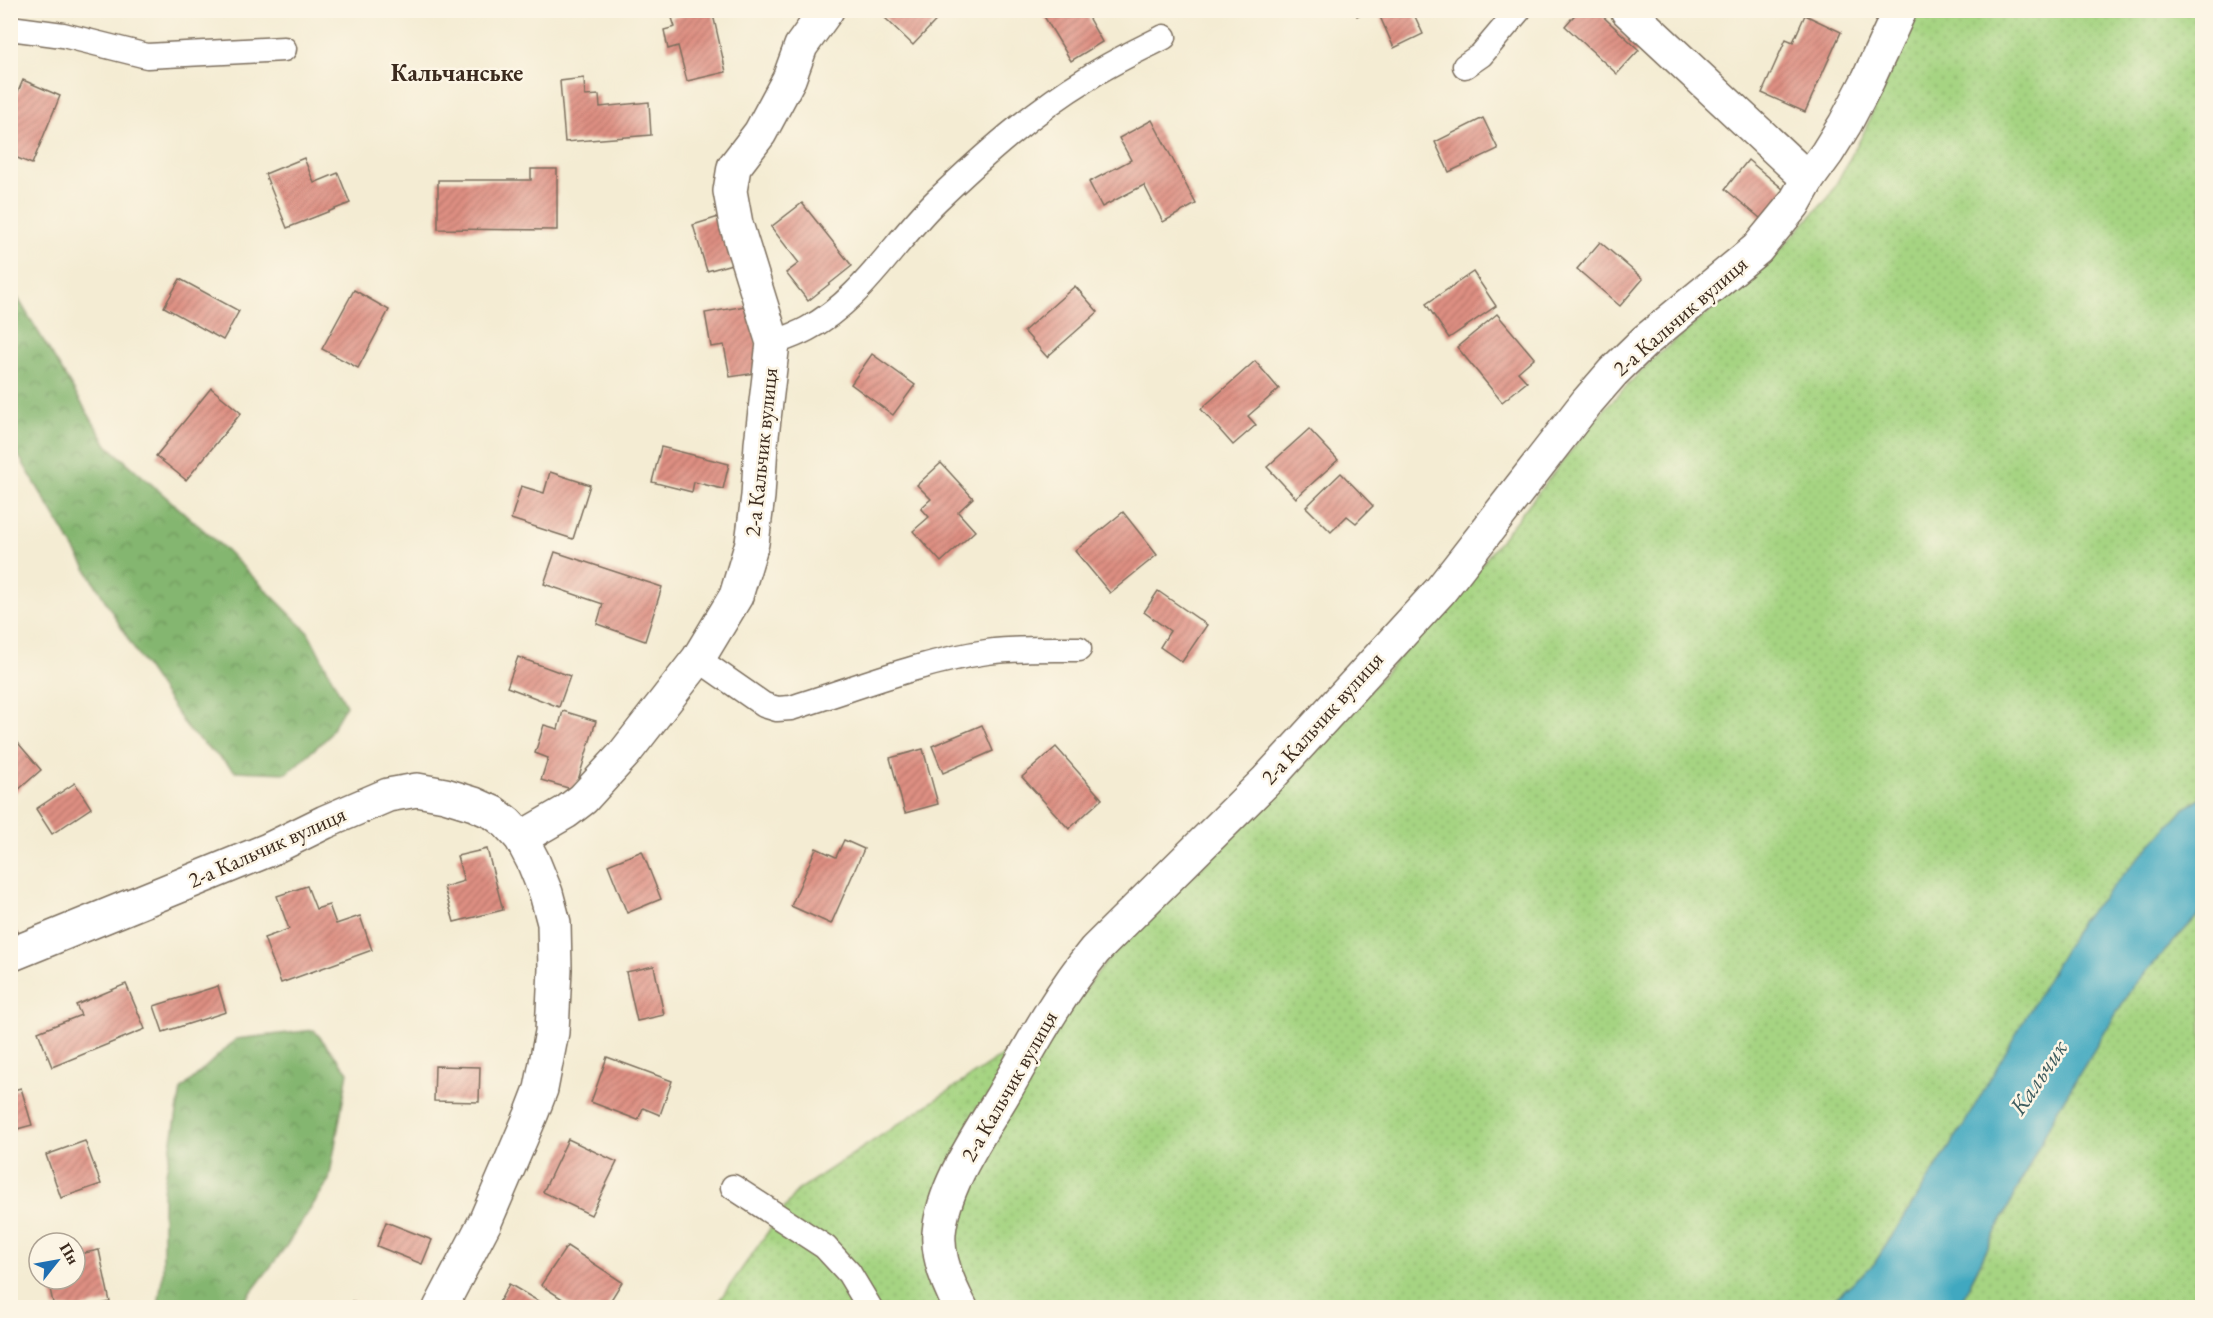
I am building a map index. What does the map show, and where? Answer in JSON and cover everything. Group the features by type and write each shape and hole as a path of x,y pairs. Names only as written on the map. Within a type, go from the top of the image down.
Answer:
{"street":[{"name":"2-а Кальчик вулиця","path":"521,838 566,812 583,799 624,754 698,659 736,596 752,543 773,343 736,224 730,191 734,166 760,133 789,79 801,46 826,10"},
{"path":"1627,10 1808,179"},
{"name":"2-а Кальчик вулиця","path":"961,1308 940,1254 939,1234 947,1199 973,1146 1040,1031 1085,962 1268,780 1440,591 1587,402 1613,372 1645,341 1757,249 1794,204 1845,124 1900,10"},
{"name":"2-а Кальчик вулиця","path":"10,955 268,850 388,795 417,790 474,804 494,813 507,823 521,838 546,893 554,923 555,969 552,1032 541,1089 531,1115 485,1222 440,1308"}],"lane":[{"path":"1465,66 1481,55 1519,10"},
{"path":"10,28 63,35 147,56 284,49"},
{"path":"773,343 807,329 848,298 933,204 1019,127 1087,78 1164,37"},
{"path":"698,659 764,705 777,709 791,708 943,661 997,652 1079,649"},
{"path":"733,1187 825,1247 849,1273 870,1308"}],"green space":[{"path":"1916,11 2202,11 2202,798 2185,808 1963,1126 1874,1264 1825,1307 714,1308 797,1191 1068,1012 1108,959 1283,787 1473,575 1600,414 1653,359 1767,263 1829,197 1863,134"},
{"path":"11,290 107,445 224,548 308,632 346,705 327,738 287,773 235,771 189,731 136,652 11,443"},
{"path":"2202,911 2202,1307 1958,1308 2056,1112 2133,986"},
{"path":"314,1030 348,1072 329,1180 287,1245 240,1307 158,1307 163,1271 163,1190 181,1090 236,1039"}],"water":[{"name":"Кальчик","path":"2202,798 2202,911 2133,986 2056,1112 1958,1307 1825,1307 1874,1264 1963,1126 2081,921 2185,808"}],"building":[{"path":"712,10 726,72 687,81 678,46 668,49 664,30 675,27 672,18"},
{"path":"888,10 946,10 913,45 883,16"},
{"path":"1046,10 1084,10 1102,42 1071,61 1042,13"},
{"path":"1354,10 1369,10 1357,16"},
{"path":"1377,10 1412,10 1423,34 1394,48"},
{"path":"1579,10 1596,10 1639,50 1617,74 1565,26"},
{"path":"1805,15 1841,32 1805,112 1762,93 1786,39 1793,42"},
{"path":"584,78 585,96 599,95 600,107 649,102 651,135 565,142 560,81"},
{"path":"23,80 60,96 32,164 10,155 10,99 14,101"},
{"path":"1483,118 1498,149 1449,172 1435,142"},
{"path":"1152,120 1196,204 1163,222 1144,185 1102,207 1089,182 1131,160 1119,138"},
{"path":"304,158 314,183 338,173 350,203 287,228 265,174"},
{"path":"1748,160 1789,194 1766,223 1725,189"},
{"path":"531,169 557,169 557,230 438,229 438,180 531,180"},
{"path":"802,203 852,266 808,301 786,273 799,263 771,227"},
{"path":"725,215 739,262 707,271 693,225"},
{"path":"1600,242 1643,279 1620,306 1577,269"},
{"path":"1473,272 1496,306 1449,338 1426,304"},
{"path":"180,279 239,311 223,340 164,307"},
{"path":"1075,286 1098,312 1047,357 1024,331"},
{"path":"354,290 389,310 358,368 322,349"},
{"path":"751,305 762,372 730,377 724,345 711,347 705,313"},
{"path":"1497,314 1534,358 1518,372 1527,382 1502,402 1457,347"},
{"path":"872,354 915,385 893,415 851,384"},
{"path":"1255,361 1279,389 1248,416 1256,425 1233,445 1201,409"},
{"path":"211,388 241,413 186,480 156,456"},
{"path":"1309,429 1338,460 1296,498 1267,467"},
{"path":"661,447 729,464 723,489 694,482 692,492 652,482"},
{"path":"941,463 973,498 958,512 975,531 941,562 913,531 929,517 921,508 931,499 917,485"},
{"path":"550,472 590,485 573,539 511,519 521,486 544,493"},
{"path":"1341,473 1373,506 1356,523 1347,516 1331,532 1306,507"},
{"path":"1123,512 1157,555 1110,593 1075,551"},
{"path":"555,552 662,587 645,641 597,624 603,604 544,584"},
{"path":"1158,591 1207,625 1182,662 1160,647 1170,631 1144,612"},
{"path":"518,657 570,676 559,707 507,687"},
{"path":"563,711 596,721 575,790 541,780 548,758 535,753 544,725 558,729"},
{"path":"982,725 993,751 943,773 932,746"},
{"path":"13,737 41,770 10,797 10,740"},
{"path":"1056,747 1102,799 1069,829 1022,777"},
{"path":"923,749 938,804 905,813 890,758"},
{"path":"75,783 91,808 52,834 36,809"},
{"path":"844,840 864,849 831,924 791,906 816,848 836,857"},
{"path":"487,849 503,910 454,922 444,887 464,881 457,856"},
{"path":"642,851 661,899 627,913 608,865"},
{"path":"307,886 316,909 329,905 336,924 360,916 372,950 281,983 264,938 289,929 277,896"},
{"path":"10,915 19,936 10,939"},
{"path":"654,966 664,1015 637,1021 626,972"},
{"path":"126,984 145,1029 52,1067 38,1032 81,1015 76,1005"},
{"path":"218,986 226,1012 163,1032 154,1006"},
{"path":"607,1057 672,1081 660,1115 643,1108 638,1120 591,1102"},
{"path":"435,1066 480,1067 479,1102 434,1101"},
{"path":"21,1088 32,1125 10,1131 10,1091"},
{"path":"568,1139 617,1162 591,1215 543,1192"},
{"path":"85,1141 101,1184 61,1198 46,1155"},
{"path":"386,1222 432,1240 422,1264 377,1246"},
{"path":"567,1246 622,1282 606,1308 576,1308 541,1285"},
{"path":"99,1250 110,1302 82,1308 54,1308 50,1291 87,1291 87,1252"},
{"path":"509,1284 550,1308 496,1308"},
{"path":"352,1301 363,1308 348,1308"}],"district":[{"name":"Кальчанське","path":"457,72"}]}
